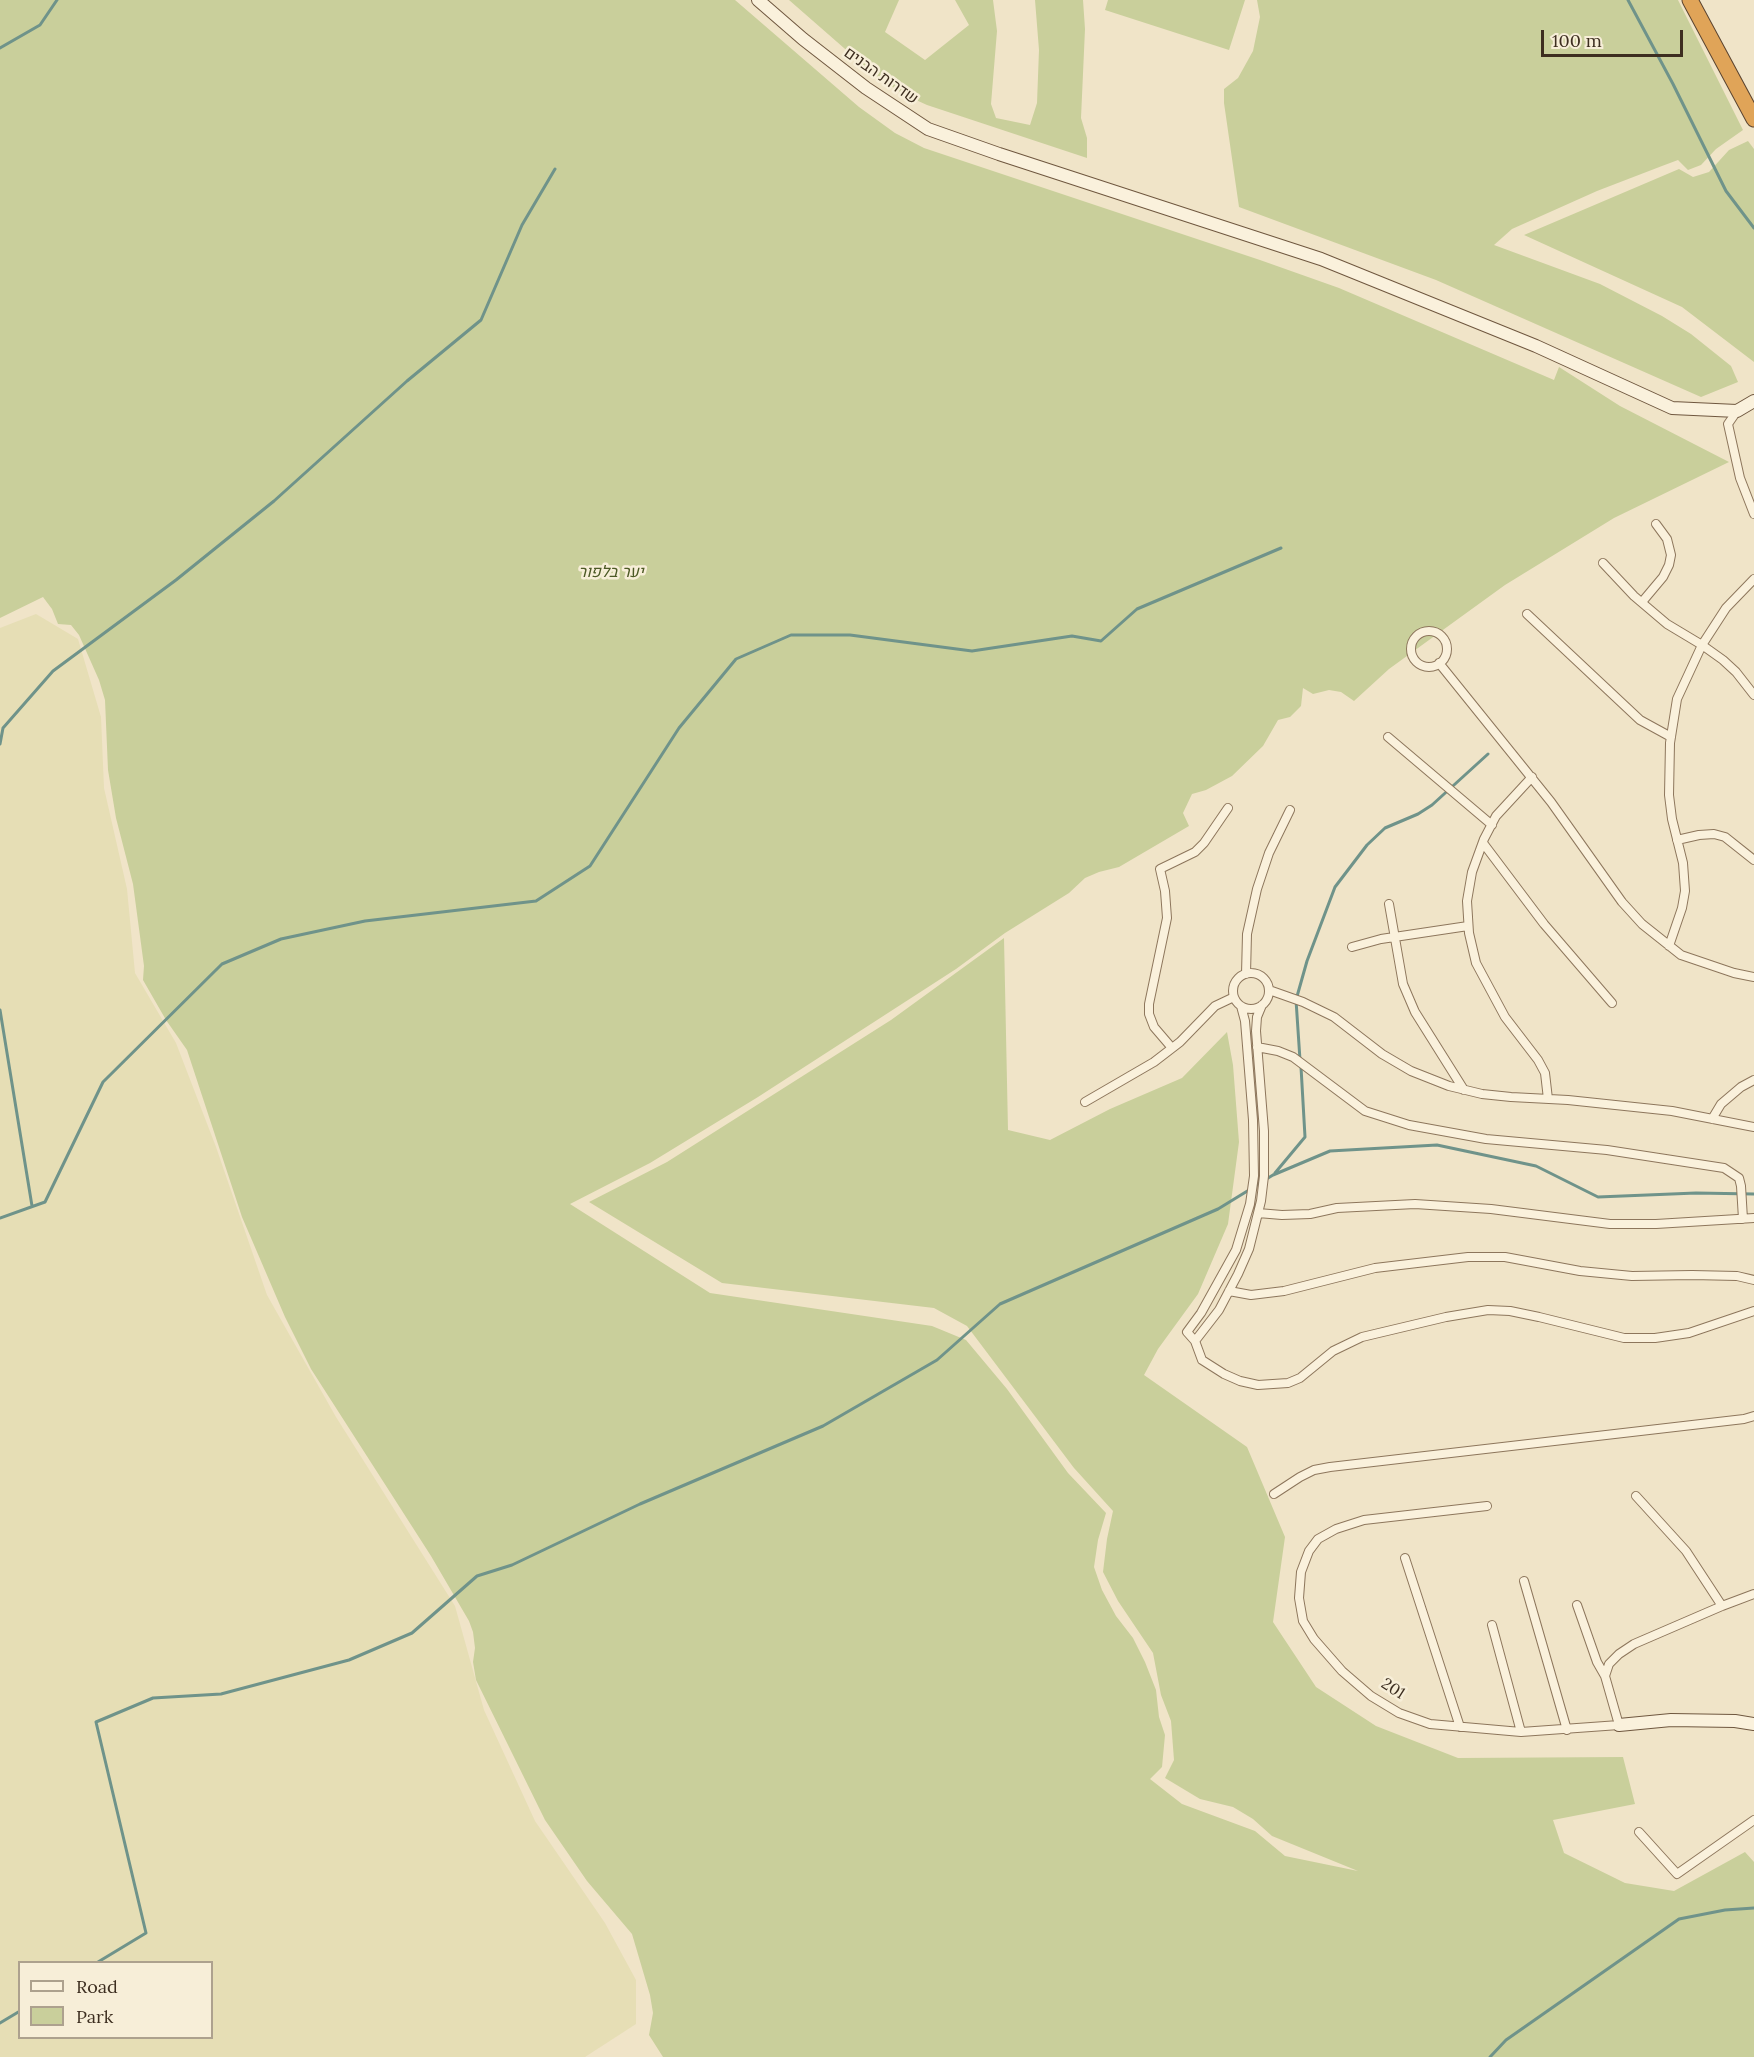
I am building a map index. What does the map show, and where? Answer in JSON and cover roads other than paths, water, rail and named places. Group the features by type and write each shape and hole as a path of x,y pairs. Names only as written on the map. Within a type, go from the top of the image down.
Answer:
{"highway":[{"path":"1690,0 1754,119"}],"main road":[{"name":"שדרות הבנים","path":"758,0 803,39 866,88 928,129 1321,259 1536,346 1672,408 1737,411"},
{"path":"1737,411 1754,401"},
{"name":"201","path":"1619,1725 1671,1720 1735,1721 1754,1724"}],"street":[{"path":"1737,411 1728,424 1740,478 1754,514"},
{"path":"1642,602 1663,577 1669,566 1671,555 1667,539 1656,524"},
{"path":"1603,563 1667,624 1723,660 1754,695"},
{"path":"1669,946 1682,909 1685,891 1683,863 1669,795 1671,738 1677,699 1702,645 1726,608 1754,579"},
{"path":"1527,614 1640,720 1671,738"},
{"path":"1429,631 1440,635 1446,651 1445,657 1439,663 1430,667 1414,660 1411,649 1415,638 1429,631"},
{"path":"1439,663 1532,777 1576,835 1622,902 1642,924 1681,955 1734,973 1754,977"},
{"path":"1388,737 1492,825"},
{"path":"1532,777 1510,799 1483,843 1472,872 1467,901 1468,926 1476,963 1481,974 1505,1017 1538,1060 1545,1073 1548,1099"},
{"path":"1172,1048 1154,1027 1149,1014 1149,1004 1167,918 1165,891 1160,869 1196,852 1228,808"},
{"path":"1246,974 1247,934 1257,889 1269,853 1290,810"},
{"path":"1677,840 1714,834 1725,837 1754,860"},
{"path":"1483,843 1544,924 1612,1003"},
{"path":"1389,904 1403,984 1415,1012 1464,1090"},
{"path":"1352,947 1394,937 1468,926"},
{"path":"1195,1341 1219,1310 1249,1249 1261,1201 1264,1131 1257,1047 1257,1017 1267,999 1269,990 1262,978 1246,974 1234,986 1234,997 1241,1006 1245,1021 1254,1156 1250,1204 1236,1250 1206,1305 1187,1332 1195,1341 1202,1360 1240,1381 1273,1385 1288,1383 1300,1378 1333,1352 1362,1337 1446,1317 1488,1310 1510,1311 1624,1338 1655,1338 1697,1331 1754,1311"},
{"path":"1269,990 1303,1002 1334,1017 1382,1054 1410,1071 1449,1086 1511,1097 1672,1111 1754,1127"},
{"path":"1084,1102 1154,1062 1172,1048 1215,1006 1234,997"},
{"path":"1241,1006 1253,1009 1262,1005"},
{"path":"1257,1047 1293,1057 1365,1111 1409,1125 1496,1141 1607,1150 1724,1168 1739,1178 1743,1219"},
{"path":"1712,1119 1721,1104 1741,1087 1754,1080"},
{"path":"1258,1213 1310,1214 1337,1208 1415,1204 1502,1210 1610,1224 1656,1224 1754,1218"},
{"path":"1229,1291 1251,1295 1284,1291 1375,1268 1468,1257 1504,1257 1580,1271 1632,1276 1737,1276 1754,1280"},
{"path":"1274,1494 1314,1470 1329,1467 1754,1416"},
{"path":"1636,1496 1686,1551 1722,1606"},
{"name":"201","path":"1487,1506 1364,1520 1336,1528 1318,1539 1309,1551 1301,1572 1299,1598 1303,1621 1314,1639 1342,1671 1371,1696 1399,1713 1430,1724 1521,1732 1619,1725"},
{"path":"1405,1558 1460,1727"},
{"path":"1524,1581 1567,1730"},
{"path":"1605,1676 1609,1664 1634,1644 1754,1594"},
{"path":"1577,1605 1597,1662 1605,1676 1619,1725"},
{"path":"1492,1625 1521,1732"},
{"path":"1639,1832 1677,1874 1754,1820"}],"waterway":[{"path":"0,48 40,25 57,0"},
{"path":"1628,0 1726,191 1754,228"},
{"path":"0,744 3,728 53,671 176,580 274,501 407,381 481,320 522,225 555,169"},
{"path":"0,1218 45,1202 103,1082 222,964 281,939 365,921 536,901 590,866 679,728 736,659 791,635 850,635 972,651 1072,636 1101,641 1137,609 1281,548"},
{"path":"1300,1060 1296,1000 1307,961 1335,887 1367,845 1385,828 1418,814 1432,805 1488,754"},
{"path":"0,1010 32,1206"},
{"path":"1275,1173 1305,1137 1301,1067"},
{"path":"1255,1186 1273,1175 1330,1151 1437,1145 1536,1166 1598,1197 1696,1193 1754,1194"},
{"path":"100,1961 146,1933 96,1722 153,1698 221,1694 349,1660 412,1633 477,1576 512,1565 640,1504 823,1426 937,1360 1000,1304 1218,1209 1249,1190"},
{"path":"1490,2057 1506,2040 1679,1919 1725,1910 1754,1908"},
{"path":"0,2023 18,2012"}],"park label":[{"name":"יער בלפור","path":"611,572"}]}
